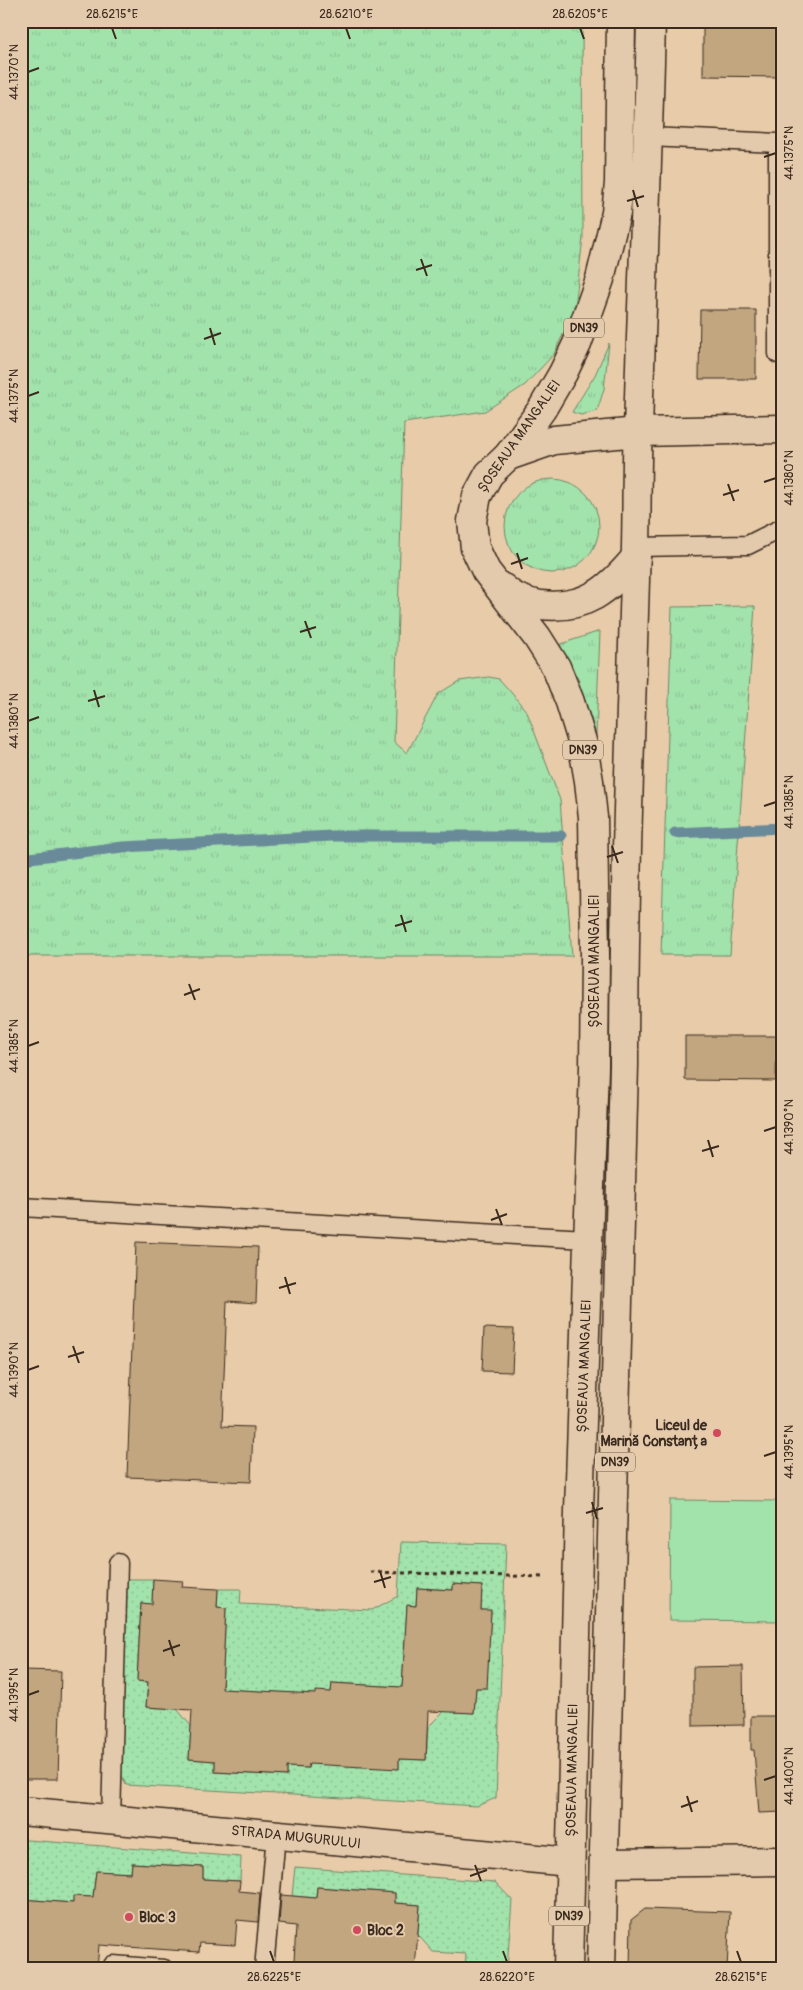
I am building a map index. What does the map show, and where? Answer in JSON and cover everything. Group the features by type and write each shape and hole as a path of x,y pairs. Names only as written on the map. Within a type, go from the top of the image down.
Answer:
{"main road":[{"name":"ȘOSEAUA MANGALIEI","path":"568,1969 594,1067 593,817 589,781 577,725 556,667 537,637 486,571 475,548 472,521 476,496 489,474 508,456 542,409 577,344 592,305 609,247 616,213 619,183 621,21"},
{"name":"DN39","path":"601,1969 624,1075 627,830 651,21"},
{"path":"638,432 782,429"},
{"name":"DN39","path":"508,456 554,440 638,432"},
{"name":"DN39","path":"486,571 509,594 530,604 557,607 582,602 603,591 619,578 636,552"},
{"name":"STRADA MUGURULUI","path":"21,1811 570,1862"},
{"path":"604,1863 782,1861"}],"lane":[{"path":"649,137 778,143 778,354"},
{"path":"636,552 748,545 782,528"},
{"path":"21,1207 588,1240"},
{"path":"111,1819 118,1563"},
{"path":"264,1969 276,1835"},
{"path":"114,1965 164,1969"}],"path":[{"path":"370,1572 553,1577"}],"green space":[{"path":"21,21 582,21 583,237 575,308 554,354 525,385 485,411 404,423 394,742 407,753 438,694 459,681 489,677 499,679 509,690 527,712 560,800 572,956 21,956"},
{"path":"609,343 604,389 597,411 581,415 572,412 595,375"},
{"path":"552,479 570,482 585,493 596,508 599,526 596,544 585,559 570,570 552,573 534,570 519,559 508,544 505,526 508,508 519,493 534,482"},
{"path":"755,606 730,955 661,955 672,607"},
{"path":"600,631 596,735 578,679 558,645"},
{"path":"670,1500 782,1501 782,1621 669,1620"},
{"path":"401,1542 506,1544 496,1798 477,1806 126,1785 120,1771 127,1579 153,1579 152,1604 141,1604 137,1681 148,1682 146,1707 177,1709 191,1726 189,1759 215,1761 215,1772 287,1776 287,1767 308,1768 309,1756 399,1769 399,1759 426,1760 428,1727 444,1711 474,1713 476,1688 486,1688 491,1611 481,1610 482,1586 453,1584 453,1590 417,1588 416,1606 407,1606 402,1687 332,1683 331,1692 316,1704 291,1693 222,1689 226,1608 217,1607 218,1589 241,1589 240,1604 372,1610 398,1596"},
{"path":"21,1841 241,1857 240,1881 203,1879 203,1867 132,1863 131,1873 96,1871 93,1897 74,1896 73,1903 21,1899"},
{"path":"295,1867 495,1882 512,1900 507,1969 465,1969 466,1954 433,1952 418,1935 420,1905 395,1903 395,1893 317,1887 316,1898 292,1896"}],"building":[{"path":"703,21 782,21 782,77 703,76"},
{"path":"700,310 756,310 756,379 699,379"},
{"path":"685,1036 777,1036 776,1081 685,1080"},
{"path":"136,1242 258,1247 256,1303 227,1301 222,1426 253,1427 251,1482 127,1477"},
{"path":"484,1328 514,1329 512,1372 482,1371"},
{"path":"153,1579 183,1581 182,1587 218,1589 217,1607 226,1608 222,1689 316,1694 316,1691 331,1692 332,1683 402,1687 407,1605 416,1606 417,1588 453,1590 453,1584 482,1586 481,1610 491,1610 487,1688 476,1688 474,1713 428,1711 426,1760 399,1759 399,1769 309,1764 308,1768 287,1767 287,1776 215,1772 215,1761 189,1759 192,1710 146,1707 148,1682 137,1681 141,1603 152,1604"},
{"path":"743,1666 744,1725 693,1726 693,1667"},
{"path":"22,1670 61,1671 58,1779 21,1779"},
{"path":"751,1716 782,1716 782,1812 759,1813 754,1750 751,1750"},
{"name":"Bloc 3","path":"132,1863 203,1867 203,1879 240,1881 239,1891 260,1893 258,1922 237,1920 235,1945 200,1943 199,1952 99,1945 97,1969 21,1969 21,1899 73,1903 73,1896 93,1897 96,1871 131,1873"},
{"name":"Bloc 2","path":"317,1887 395,1893 395,1903 420,1905 415,1969 311,1969 312,1963 294,1961 296,1926 279,1924 281,1895 316,1898"},
{"path":"645,1909 730,1912 727,1969 630,1969 631,1920"}],"waterway":[{"path":"675,833 782,828"},
{"path":"21,859 123,847 331,836 561,836"}],"place":[{"name":"Liceul de Marină Constanța","path":"717,1433"},
{"name":"Bloc 3","path":"129,1917"},
{"name":"Bloc 2","path":"357,1930"}]}
